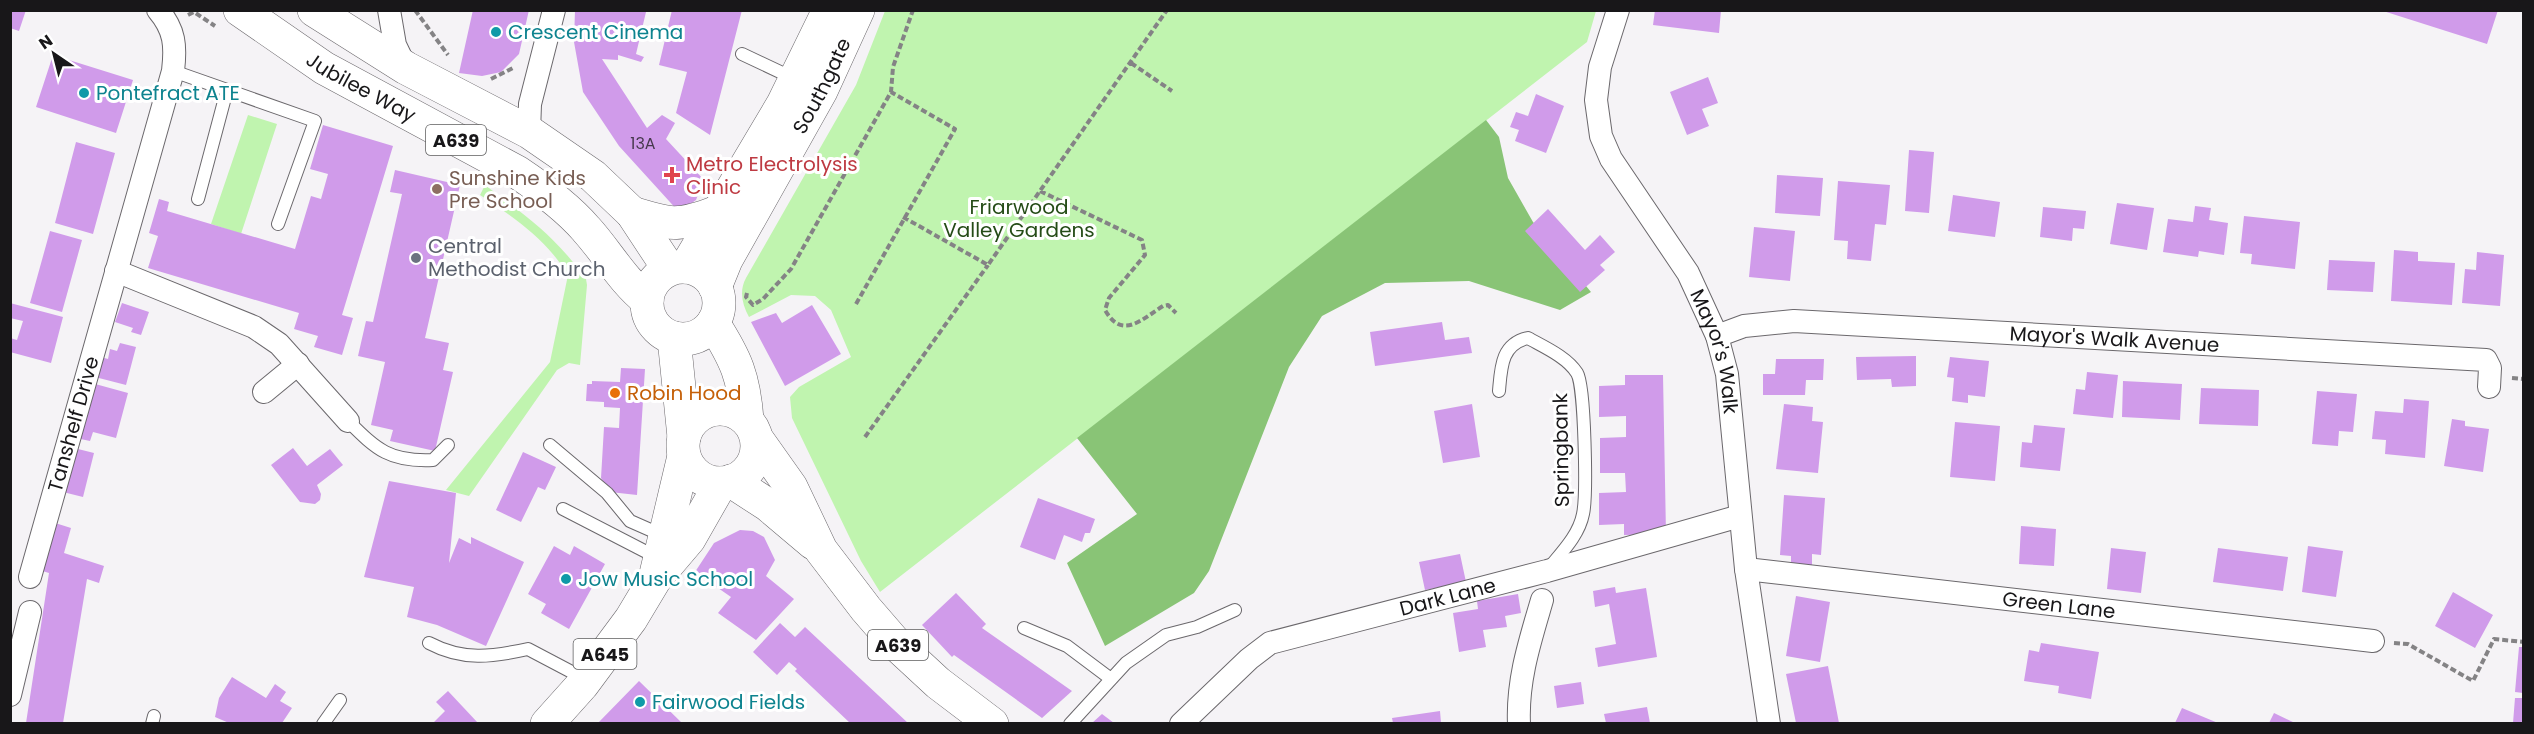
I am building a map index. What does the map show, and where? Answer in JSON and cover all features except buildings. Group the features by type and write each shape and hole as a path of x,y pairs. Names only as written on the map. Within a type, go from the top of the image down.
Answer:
{"main road":[{"name":"Jubilee Way","path":"240,10 324,68 517,172 540,188 586,228 632,288 647,300"},
{"name":"Jubilee Way","path":"314,10 406,68 529,132 593,176 632,213 677,268"},
{"name":"Southgate","path":"677,268 717,212 796,79 829,10"},
{"name":"Southgate","path":"716,287 726,260 821,91 858,10"},
{"name":"A639","path":"632,213 665,224 690,222 717,212"},
{"path":"647,300 653,282 677,268"},
{"name":"A639","path":"677,268 708,277 716,287"},
{"path":"684,447 674,338 696,337 713,323 718,312 716,287"},
{"name":"A639","path":"647,300 647,310 656,328 674,338"},
{"path":"713,323 737,363 745,388 757,450 749,469 726,482"},
{"path":"684,447 695,418 705,412 727,409 752,430"},
{"name":"A639","path":"752,430 790,487 821,550"},
{"name":"A639","path":"684,447 698,476 726,482 768,505 821,550 898,646 938,683 992,723"},
{"name":"A645","path":"547,723 586,679 631,619 660,558 684,447"},
{"name":"A645","path":"660,558 688,539 726,482"}],"street":[{"name":"Tanshelf Drive","path":"30,577 173,70 176,48 173,33 158,10"},
{"path":"389,10 395,45 406,68"},
{"path":"529,132 530,104 554,10"},
{"name":"Mayor's Walk","path":"1618,10 1600,67 1596,100 1601,136 1611,159 1688,273 1717,336 1727,374 1746,569 1769,723"},
{"path":"117,271 254,327 279,344 348,421"},
{"name":"Mayor's Walk Avenue","path":"1717,336 1744,326 1794,321 2486,360 2490,368 2489,387"},
{"path":"264,392 298,364"},
{"name":"Dark Lane","path":"1181,723 1249,659 1270,643 1546,571 1740,516"},
{"name":"Green Lane","path":"1746,569 2373,641"},
{"path":"1519,723 1518,703 1523,665 1542,600"},
{"path":"10,695 22,624"}],"lane":[{"path":"742,54 796,79"},
{"path":"173,70 315,121 278,224"},
{"path":"198,199 227,90"},
{"name":"Springbank","path":"1498,392 1502,360 1510,346 1519,340 1528,339 1558,355 1577,372 1581,389 1583,514 1575,534 1546,571"},
{"path":"348,421 374,447 391,456 411,461 433,460 448,445"},
{"path":"550,445 600,486 636,526 660,558"},
{"path":"563,509 660,558"},
{"path":"1070,723 1126,663 1166,635 1197,627 1235,610"},
{"path":"1024,628 1067,646 1111,679"},
{"path":"429,643 448,653 473,657 497,656 528,649 586,679"},
{"path":"323,723 340,700"}],"path":[{"path":"415,10 450,58"},
{"path":"748,287 746,297 753,305 763,299 791,269 891,92 893,68 913,10"},
{"path":"865,437 1167,10"},
{"path":"488,80 505,74 520,61"},
{"path":"1131,63 1172,91"},
{"path":"856,304 903,217 955,129 891,92"},
{"path":"1040,191 1142,240 1145,255 1108,298 1105,310 1110,320 1119,326 1131,326 1168,305 1176,313"},
{"path":"903,217 988,265"},
{"path":"2373,641 2408,644 2473,681 2494,639 2523,642"}],"green space":[{"name":"Friarwood Valley Gardens","path":"885,11 1596,11 1587,42 880,592 861,561 792,418 790,397 799,387 851,357 831,310 815,296 791,295 749,317 742,293 746,278 856,85"},
{"path":"248,115 277,124 241,234 211,224"},
{"path":"1486,120 1499,137 1508,178 1533,222 1591,292 1560,310 1469,281 1385,283 1322,316 1289,367 1209,571 1194,593 1105,646 1067,563 1137,514 1077,438"},
{"path":"485,185 551,238 586,279 587,285 580,365 569,363 557,370 469,496 446,490 550,362 568,275 540,240 480,195"}],"place":[{"name":"Crescent Cinema","path":"496,32"},
{"name":"Pontefract ATE","path":"84,93"},
{"name":"Metro Electrolysis Clinic","path":"672,175"},
{"name":"Sunshine Kids Pre School","path":"437,189"},
{"name":"Central Methodist Church","path":"416,258"},
{"name":"Robin Hood","path":"615,393"},
{"name":"Jow Music School","path":"566,579"},
{"name":"Fairwood Fields","path":"640,702"}]}
